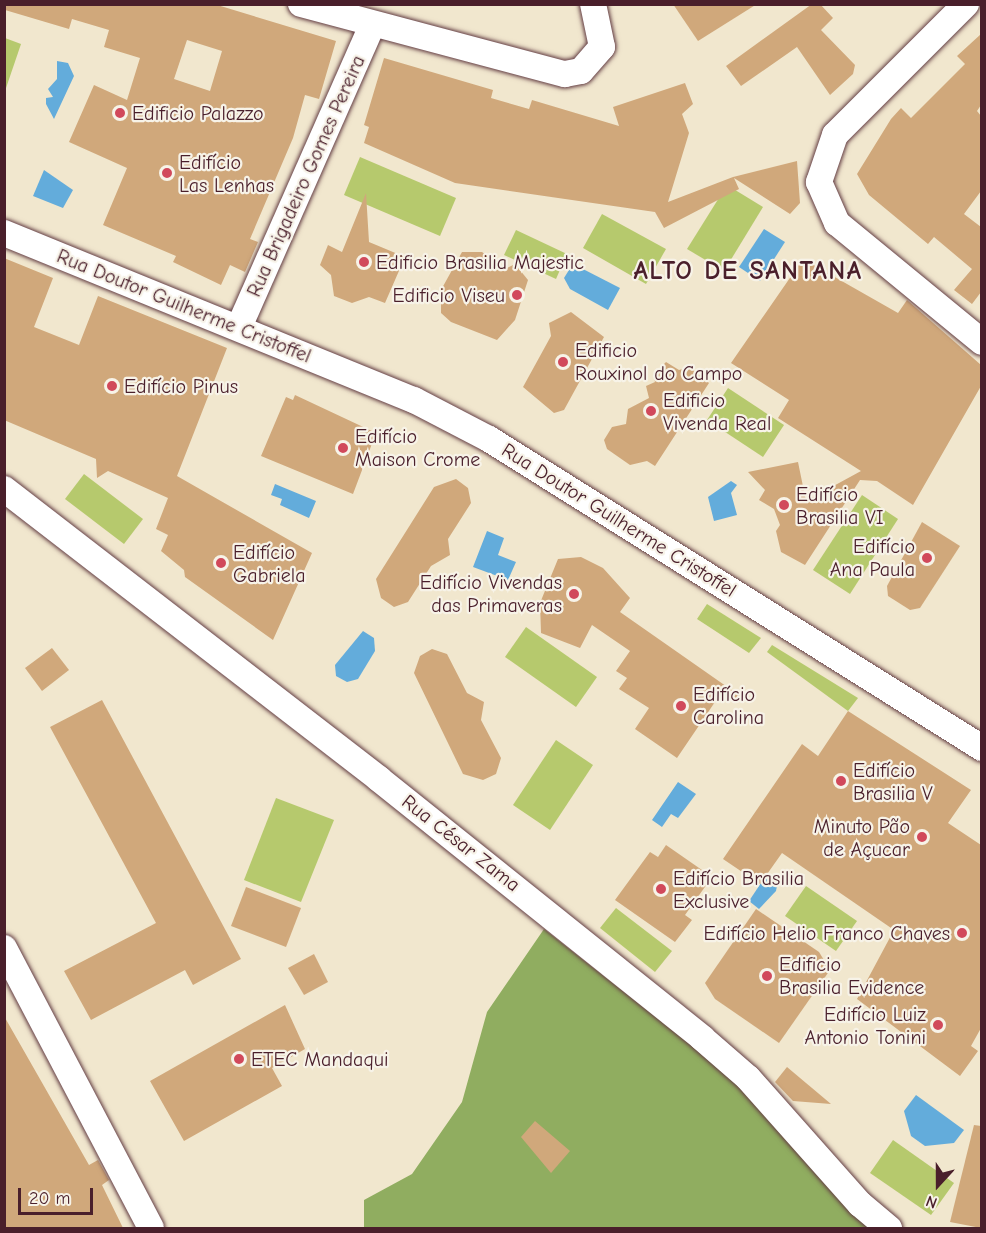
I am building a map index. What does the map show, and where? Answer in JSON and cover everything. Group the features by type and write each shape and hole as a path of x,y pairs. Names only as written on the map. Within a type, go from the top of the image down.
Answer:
{"street":[{"path":"302,4 372,25 565,74 581,71 602,47 593,4"},
{"path":"966,4 835,135 819,182 837,223 981,342"},
{"name":"Rua Brigadeiro Gomes Pereira","path":"239,327 372,25"},
{"name":"Rua Doutor Guilherme Cristoffel","path":"4,233 414,400 489,439 981,748"},
{"name":"Rua César Zama","path":"4,489 379,779 702,1038 748,1078 860,1204 889,1228"},
{"path":"4,948 151,1228"}],"green space":[{"path":"5,38 21,44 4,91"},
{"path":"360,157 456,198 440,236 344,195"},
{"path":"727,185 763,207 724,271 687,249"},
{"path":"602,214 666,249 646,284 583,248"},
{"path":"516,230 567,254 556,279 504,255"},
{"path":"728,388 784,425 763,457 707,420"},
{"path":"84,474 143,519 124,544 65,499"},
{"path":"862,495 898,519 850,594 813,570"},
{"path":"707,604 761,638 749,653 697,619"},
{"path":"526,627 597,677 576,707 505,657"},
{"path":"772,645 858,698 848,711 767,652"},
{"path":"556,740 593,765 550,830 513,805"},
{"path":"276,798 334,820 301,902 244,880"},
{"path":"806,886 857,921 836,951 785,916"},
{"path":"616,908 672,951 655,972 600,928"},
{"path":"544,929 738,1082 870,1228 364,1228 364,1200 412,1174 462,1102 487,1012"},
{"path":"893,1140 954,1183 931,1215 870,1173"}],"water":[{"path":"57,61 68,63 74,76 54,119 46,104 46,98 53,97 48,89 57,79"},
{"path":"44,170 73,190 63,208 33,196"},
{"path":"764,229 785,242 760,281 739,267"},
{"path":"581,268 620,288 608,310 570,289 564,278 569,270"},
{"path":"731,481 737,485 731,493 737,515 714,521 708,497"},
{"path":"275,484 316,501 309,518 280,505 282,499 271,495"},
{"path":"487,531 504,538 498,555 516,562 508,580 473,567"},
{"path":"363,631 374,638 375,651 358,679 347,682 336,676 335,665"},
{"path":"678,782 696,794 678,818 671,814 662,827 652,820"},
{"path":"767,874 778,881 776,891 759,909 749,901"},
{"path":"916,1095 964,1130 954,1143 925,1146 911,1136 904,1111"}],"building":[{"path":"5,4 214,4 336,41 319,99 305,95 293,138 250,239 258,242 245,272 230,265 221,285 173,262 176,256 103,225 127,168 69,142 94,85 127,100 140,58 104,47 109,30 72,19 69,29 5,10","holes":["187,40 222,51 210,91 174,79"]},
{"path":"673,4 757,4 698,41"},
{"path":"812,4 820,4 833,18 821,30 855,65 853,74 830,95 797,47 741,86 726,66"},
{"path":"981,34 981,105 977,111 981,116 981,191 964,214 981,227 981,292 972,304 954,290 972,269 934,237 928,244 869,195 857,174 891,119 901,108 911,118 965,64 957,56"},
{"path":"384,58 493,90 491,98 529,109 532,100 619,126 613,107 685,83 693,104 682,114 689,133 668,202 733,177 797,161 800,203 790,214 734,178 739,189 664,228 655,212 455,183 364,143 369,127 364,125"},
{"name":"Edificio Brasilia Majestic","path":"366,193 369,242 405,257 385,303 369,297 352,303 334,296 331,275 320,265 328,245 342,252"},
{"path":"462,252 482,252 505,269 515,264 528,280 515,320 497,340 451,322 441,313 441,290"},
{"path":"4,258 53,278 34,327 79,345 98,296 227,348 177,476 312,553 273,640 185,577 184,570 161,551 168,535 156,529 168,498 108,471 97,478 96,459 4,420"},
{"path":"803,259 898,313 907,300 981,365 981,386 913,505 877,481 860,480 805,565 781,552 776,531 780,525 774,509 759,500 765,490 748,472 798,462 806,501 861,471 778,418 789,400 731,363"},
{"name":"Edificio Rouxinol do Campo","path":"571,312 604,337 564,410 554,413 523,387 551,336 549,323"},
{"name":"Edificio Vivenda Real","path":"666,362 679,370 690,367 709,383 655,466 647,461 630,465 607,449 604,440 612,427 626,424 628,409 649,398 646,386 655,382 653,375"},
{"name":"Edifício Maison Crome","path":"295,395 376,433 353,494 261,456 286,397 293,400"},
{"path":"456,479 468,488 471,503 448,539 450,555 431,566 408,602 394,607 381,598 376,579 434,487"},
{"path":"922,522 960,546 920,608 910,610 888,596 887,586"},
{"path":"581,557 603,568 630,598 620,612 743,698 717,699 677,758 635,729 649,708 619,689 627,678 616,671 630,651 592,625 580,648 541,633 540,603 558,559"},
{"path":"52,648 69,670 42,691 25,668"},
{"path":"432,649 447,654 467,693 484,702 481,720 501,758 496,774 483,780 463,774 414,673 420,656"},
{"path":"102,700 241,959 193,985 185,970 91,1020 64,971 156,923 50,727"},
{"path":"848,711 971,790 948,823 981,845 981,1028 971,1046 978,1051 960,1076 857,999 894,930 782,853 760,884 723,859 802,744 818,756"},
{"name":"Edifício Brasilia Exclusive","path":"666,845 712,877 685,915 692,920 675,942 615,900 650,852 658,857"},
{"path":"246,887 301,908 286,947 231,926"},
{"name":"Edificio Brasilia Evidence","path":"756,909 819,952 830,970 779,1043 715,999 705,983"},
{"path":"314,954 328,982 304,995 288,968"},
{"name":"ETEC Mandaqui","path":"285,1005 305,1049 272,1068 282,1086 184,1141 150,1081"},
{"path":"4,1016 89,1165 98,1160 109,1180 102,1185 123,1228 4,1228"},
{"path":"787,1067 831,1104 793,1101 775,1082"},
{"path":"535,1121 570,1151 551,1173 521,1137"},
{"path":"974,1125 981,1126 981,1228 950,1222"}],"place":[{"name":"Edificio Palazzo","path":"120,113"},
{"name":"Edifício Las Lenhas","path":"167,173"},
{"name":"Edificio Brasilia Majestic","path":"364,262"},
{"name":"Edificio Viseu","path":"517,295"},
{"name":"Edificio Rouxinol do Campo","path":"563,362"},
{"name":"Edifício Pinus","path":"112,386"},
{"name":"Edificio Vivenda Real","path":"651,411"},
{"name":"Edifício Maison Crome","path":"343,448"},
{"name":"Edifício Brasilia VI","path":"784,505"},
{"name":"Edifício Ana Paula","path":"927,558"},
{"name":"Edifício Gabriela","path":"221,563"},
{"name":"Edifício Vivendas das Primaveras","path":"574,594"},
{"name":"Edifício Carolina","path":"681,706"},
{"name":"Edifício Brasilia V","path":"841,781"},
{"name":"Minuto Pão de Açucar","path":"922,837"},
{"name":"Edifício Brasilia Exclusive","path":"661,889"},
{"name":"Edifício Helio Franco Chaves","path":"962,933"},
{"name":"Edificio Brasilia Evidence","path":"767,976"},
{"name":"Edifício Luiz Antonio Tonini","path":"938,1025"},
{"name":"ETEC Mandaqui","path":"239,1059"}],"district":[{"name":"ALTO DE SANTANA","path":"748,272"}]}
